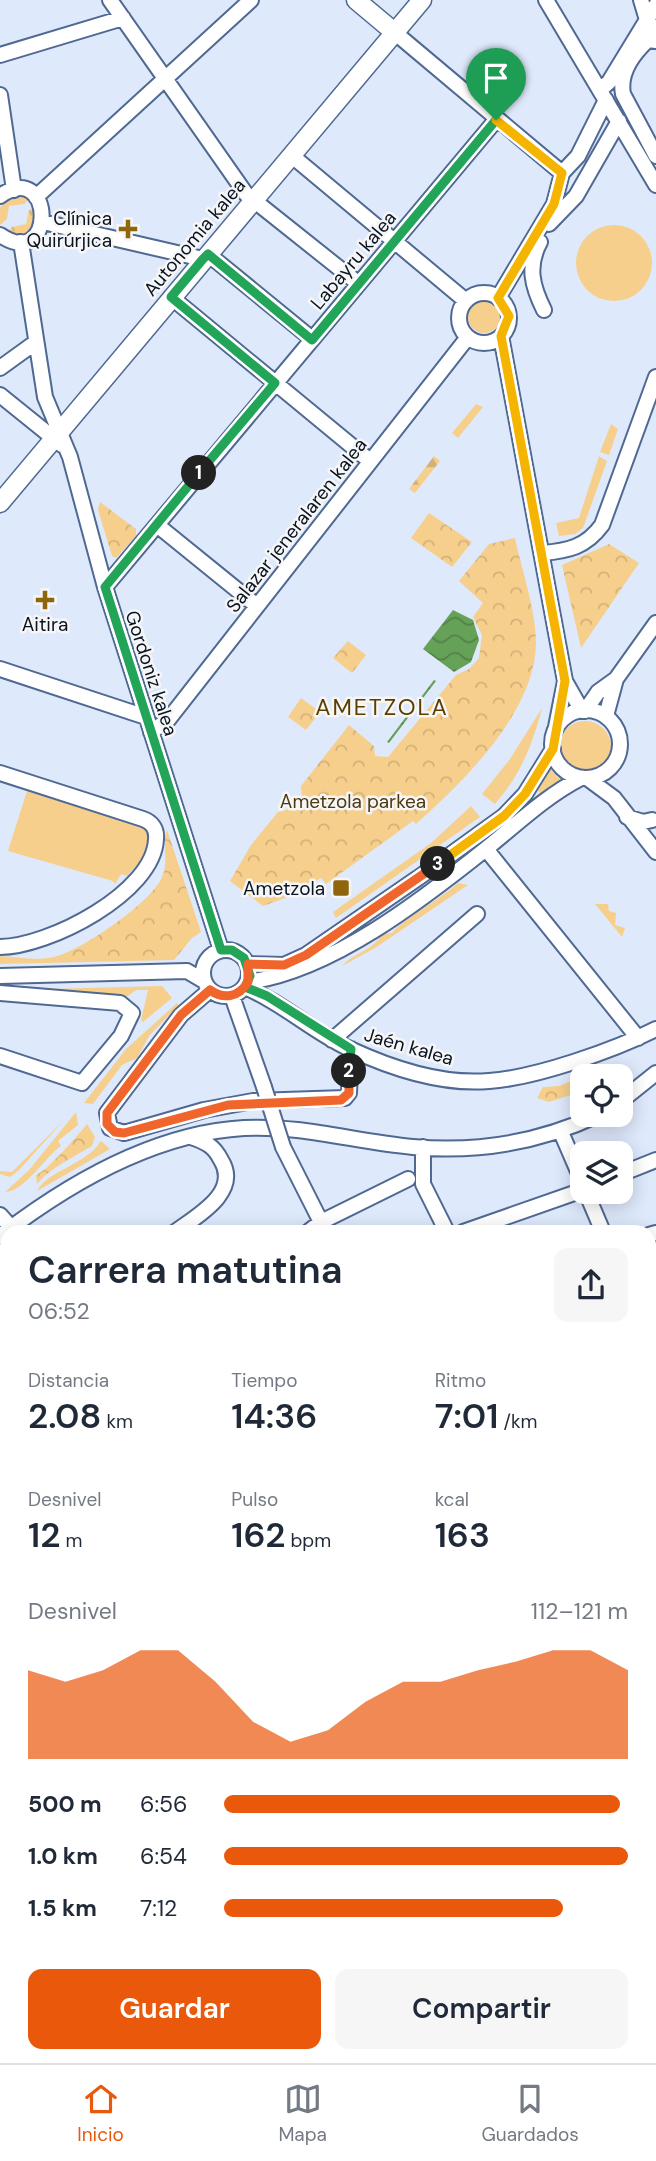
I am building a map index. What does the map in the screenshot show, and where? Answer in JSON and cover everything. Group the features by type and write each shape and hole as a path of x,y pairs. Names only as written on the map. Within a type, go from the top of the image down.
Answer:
{"main road":[{"path":"356,0 391,30"},
{"name":"Autonomia kalea","path":"250,196 291,155 391,30 408,0"},
{"name":"Autonomia kalea","path":"0,503 250,196 391,30 422,0"},
{"name":"Autonomia kalea","path":"0,488 56,434 202,256"}],"street":[{"path":"110,0 250,196 359,284"},
{"path":"36,197 251,0"},
{"path":"546,0 656,185"},
{"path":"641,0 652,25"},
{"path":"498,298 554,204 562,173 578,156 611,79 652,25 656,5"},
{"path":"0,55 123,18"},
{"path":"391,30 562,173"},
{"path":"656,41 648,40 642,46 626,67 621,84 623,94 656,156"},
{"path":"0,95 7,193 22,190 36,197 43,211 43,222 35,235 21,242 0,235"},
{"name":"Labayru kalea","path":"105,587 496,120"},
{"path":"544,310 532,287 533,256 551,221 576,196 619,121"},
{"path":"291,155 466,301"},
{"path":"43,222 202,256 312,340"},
{"name":"Gordoniz kalea","path":"21,242 45,397 221,950"},
{"path":"501,336 488,343 468,337 459,324 459,316 466,301 478,294 498,298 509,316 501,336 565,681 583,711"},
{"path":"171,297 370,461"},
{"name":"Salazar jeneralaren kalea","path":"151,733 168,720 468,337"},
{"path":"0,368 36,342"},
{"path":"542,553 578,547 589,541 602,525 656,377"},
{"path":"0,395 56,434"},
{"path":"157,525 257,606"},
{"path":"583,711 598,692 616,679 656,623"},
{"path":"1,673 146,718"},
{"path":"606,716 616,679"},
{"path":"248,964 284,965 306,955 428,872 504,816 525,794 553,749 565,681"},
{"path":"556,729 569,715 583,711 606,716 618,734 620,744 611,781 614,798"},
{"path":"553,749 562,768 584,778 614,798 656,852"},
{"path":"187,971 216,995 232,996 246,985 307,968 331,956 486,849 561,789 584,778 602,774 613,765"},
{"path":"0,774 143,818 153,825 157,833 156,847 149,867 136,882 98,912 24,944 0,947"},
{"path":"626,816 643,822 654,818"},
{"path":"643,838 654,818"},
{"path":"486,849 638,1038"},
{"path":"332,1040 477,914"},
{"path":"0,976 187,971 221,950 239,953 248,964 246,985"},
{"path":"205,961 202,973 207,985"},
{"path":"207,985 107,1113 110,1128 124,1133 228,1105 345,1098 349,1093 351,1049"},
{"name":"Jaén kalea","path":"246,985 332,1040 431,1076 489,1081 587,1057 656,1029"},
{"path":"0,993 120,1003 132,1013 121,1036 86,1081 77,1083 0,1055"},
{"path":"232,996 283,1147 323,1225"},
{"path":"633,1091 656,1073"},
{"path":"19,1225 66,1191 119,1163 174,1141 236,1129 293,1129 416,1147 490,1147 561,1132 572,1127"},
{"path":"561,1132 570,1153"},
{"path":"184,1225 216,1200 226,1179 226,1167 215,1148 191,1137"},
{"path":"328,1225 408,1179 416,1147"},
{"path":"416,1147 423,1184 444,1225"},
{"path":"633,1169 656,1160"},
{"path":"408,1179 423,1184"},
{"path":"484,1225 570,1196"},
{"path":"590,1204 600,1225"}],"green space":[{"path":"14,196 30,199 24,204 9,206 7,219 0,225 0,207"},
{"path":"36,207 32,231 17,236 7,233 12,227 26,224 29,210"},
{"path":"614,225 629,228 641,236 649,248 652,263 649,278 641,290 629,298 614,301 599,298 587,290 579,278 576,263 579,248 587,236 599,228"},
{"path":"484,301 495,306 500,317 495,328 484,333 473,328 468,317 473,306"},
{"path":"476,404 483,407 458,438 452,433"},
{"path":"611,424 618,429 609,455 600,452"},
{"path":"434,456 440,461 415,493 409,489"},
{"path":"599,456 607,461 583,528 575,534 559,536 556,523 579,518"},
{"path":"100,502 136,529 136,536 116,558 112,556 98,510"},
{"path":"429,513 472,542 452,567 411,538"},
{"name":"Ametzola parkea","path":"515,538 531,604 536,644 532,670 510,720 474,767 416,824 413,821 326,884 321,878 288,897 263,906 230,881 251,845 278,812 297,807 302,797 301,786 349,725 374,746 375,756 388,757 456,675 469,669 479,658 482,635 473,617 483,603 459,581 489,544"},
{"path":"609,544 639,563 581,648 562,565"},
{"path":"348,641 366,655 352,673 333,658"},
{"path":"301,698 320,712 306,730 288,717"},
{"path":"542,708 524,759 512,782 495,804 482,794 510,759"},
{"path":"585,721 595,723 603,729 609,737 609,757 603,765 595,771 585,773 575,771 567,765 561,757 559,747 561,737 567,729 575,723"},
{"path":"548,765 557,777 565,780 543,796 535,787"},
{"path":"27,791 145,828 150,838 140,861 127,876 121,874 115,884 113,881 8,851"},
{"path":"471,806 480,817 336,918 333,912 431,843"},
{"path":"167,830 201,932 192,938 174,960 0,964 0,956 41,959 66,953 97,936 131,912 156,887 162,877"},
{"path":"458,883 468,885 375,948 342,966 374,944 382,934 392,933"},
{"path":"595,904 608,904 609,911 616,913 615,925 625,928 622,937"},
{"path":"162,986 172,998 143,1022 141,1020 148,990 136,990 128,996 115,999 8,990"},
{"path":"177,1003 179,1005 149,1036 137,1058 122,1065 93,1104 84,1103 126,1049"},
{"path":"570,1081 570,1095 549,1102 537,1098 543,1087 559,1086"},
{"path":"76,1112 78,1125 58,1141 61,1146 20,1186 5,1192 29,1170"},
{"path":"65,1119 19,1170 10,1177 0,1174 0,1171 12,1172"},
{"path":"87,1124 95,1137 92,1146 56,1167 37,1184 36,1175 55,1160"},
{"path":"101,1141 110,1149 37,1191 50,1178 86,1156"}],"water":[{"path":"453,610 473,620 479,640 471,662 454,672 423,649"},
{"path":"434,680 436,681 389,743 387,742"}],"place":[{"name":"Clínica Quirúrjica","path":"128,229"},
{"name":"Aitira","path":"45,600"},
{"name":"Ametzola","path":"341,888"}],"district":[{"name":"AMETZOLA","path":"382,707"}],"route":[{"path":"496,120 312,340 208,254 171,297 275,383 105,587 221,950 239,953 248,964 249,970 250,976 245,987 267,996 332,1040 351,1049 349,1093 341,1100 253,1101 228,1105 124,1133 115,1132 107,1124 107,1113 181,1015 210,990 224,997 239,993 250,976 249,970 248,964 284,965 306,955 456,852 504,816 525,794 553,749 553,736 565,681 501,336 506,331 509,316 504,303 498,298 554,204 562,173 496,120"}]}
